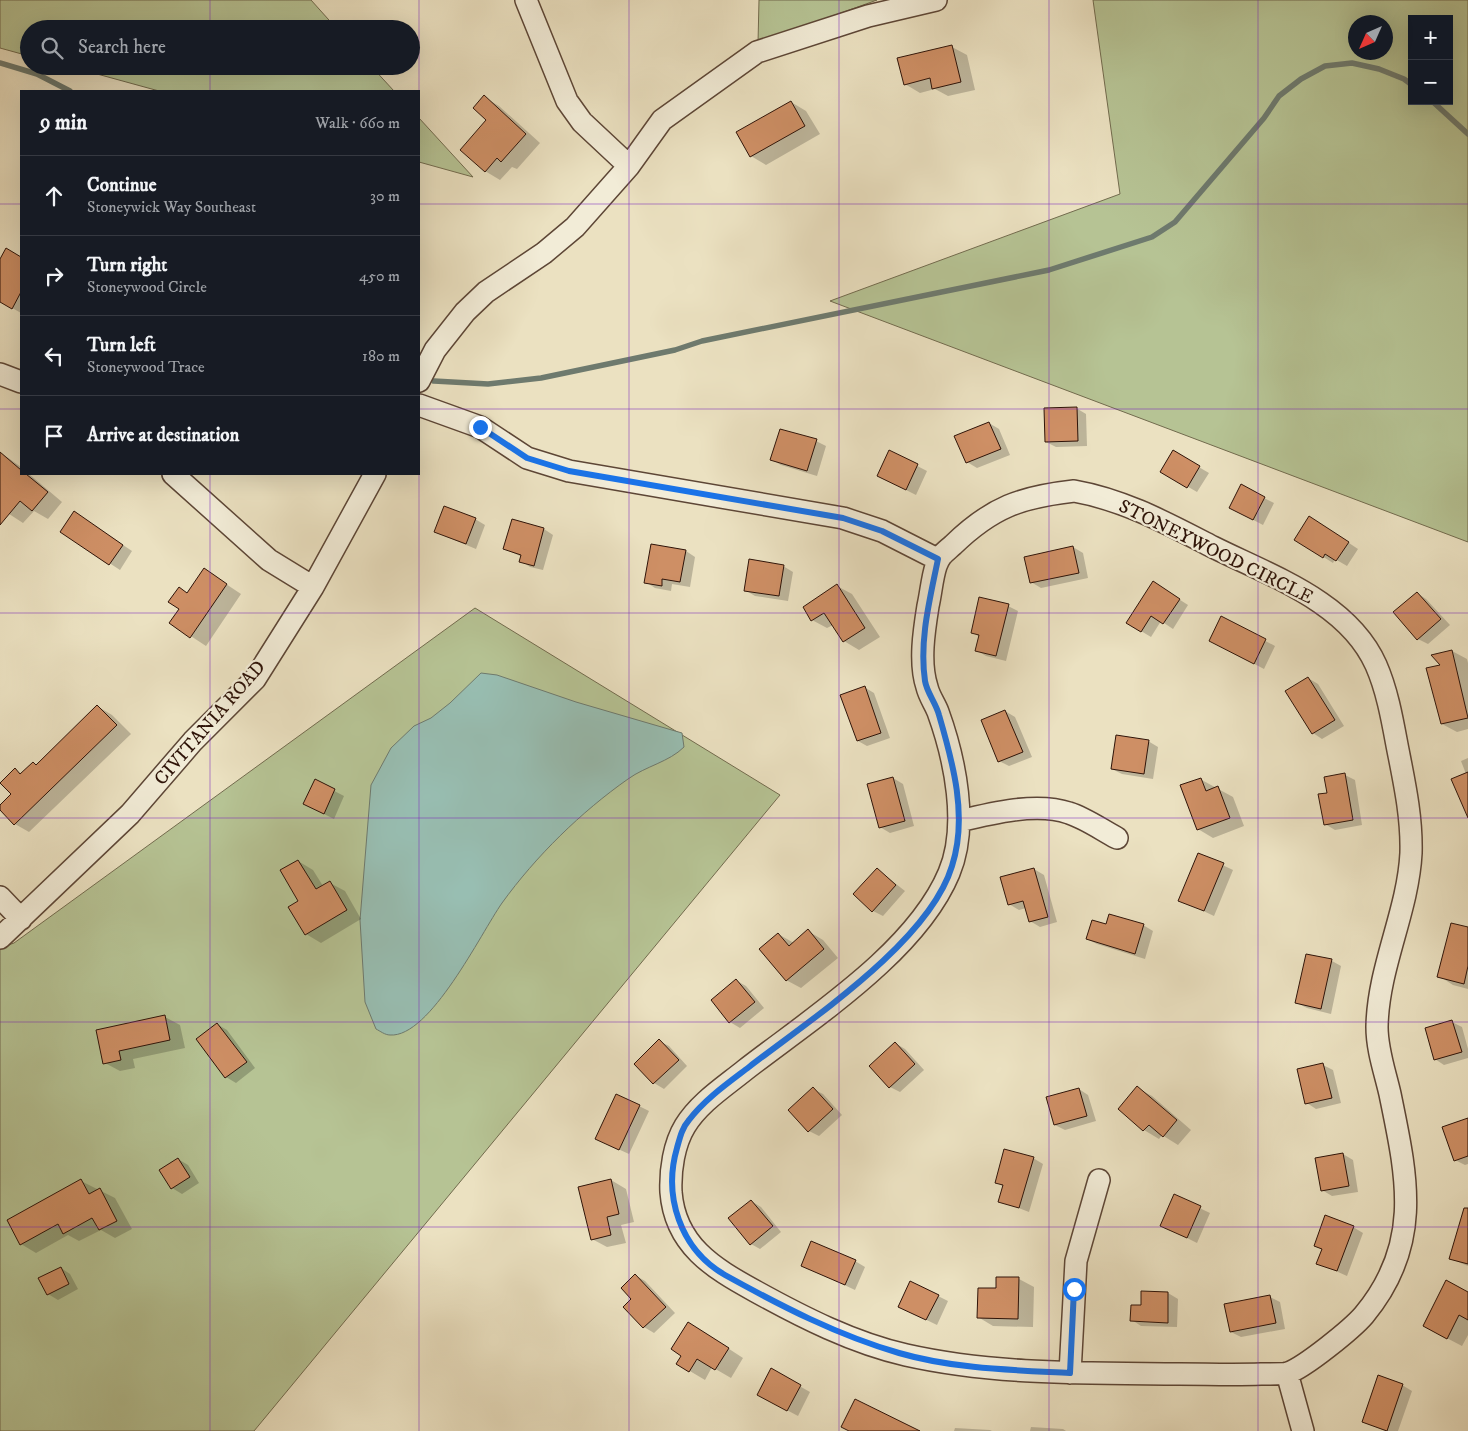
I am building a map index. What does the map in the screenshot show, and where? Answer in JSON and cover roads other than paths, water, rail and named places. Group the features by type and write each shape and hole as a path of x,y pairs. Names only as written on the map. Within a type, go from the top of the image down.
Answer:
{"street":[{"path":"526,0 567,101 582,122 629,166"},
{"path":"420,379 435,350 465,312 486,292 544,253 575,227 629,166 662,120 757,52 868,16 936,0"},
{"path":"0,374 20,382"},
{"path":"420,405 480,427 527,458 569,471 843,518 882,531 938,559 923,633 925,684 938,710 952,762 960,821 952,867 932,907 899,947 717,1092 689,1120 681,1132 672,1163 671,1196 684,1234 696,1251 716,1269 829,1329 901,1354 979,1368 1070,1373 1287,1373 1303,1431"},
{"path":"174,475 269,560 313,587"},
{"name":"CIVITANIA ROAD","path":"0,938 130,814 192,741 255,679 313,587 374,475"},
{"name":"STONEYWOOD CIRCLE","path":"938,559 970,528 1015,502 1036,496 1074,491 1093,494 1140,510 1304,593 1348,626 1363,644 1375,663 1393,722 1411,827 1407,886 1390,950 1377,1025 1378,1048 1398,1135 1406,1210 1405,1234 1389,1280 1378,1298 1355,1326 1287,1373"},
{"path":"960,821 994,812 1035,809 1068,812 1117,838"},
{"path":"0,897 21,918"},
{"path":"1070,1373 1076,1261 1099,1180"}],"water":[{"path":"481,673 497,675 576,702 682,733 684,747 628,779 576,820 529,868 502,903 468,959 437,1002 421,1020 405,1031 390,1035 386,1034 376,1029 365,1002 360,920 371,785 391,748 414,726 431,718 450,703"}],"waterway":[{"path":"0,63 20,69"},
{"path":"434,381 488,384 541,378 675,350 702,341 1049,270 1152,237 1175,222 1264,118 1279,96 1301,79 1325,66 1352,63 1379,69 1408,82"},
{"path":"39,75 68,90"},
{"path":"1436,105 1468,134"}]}
